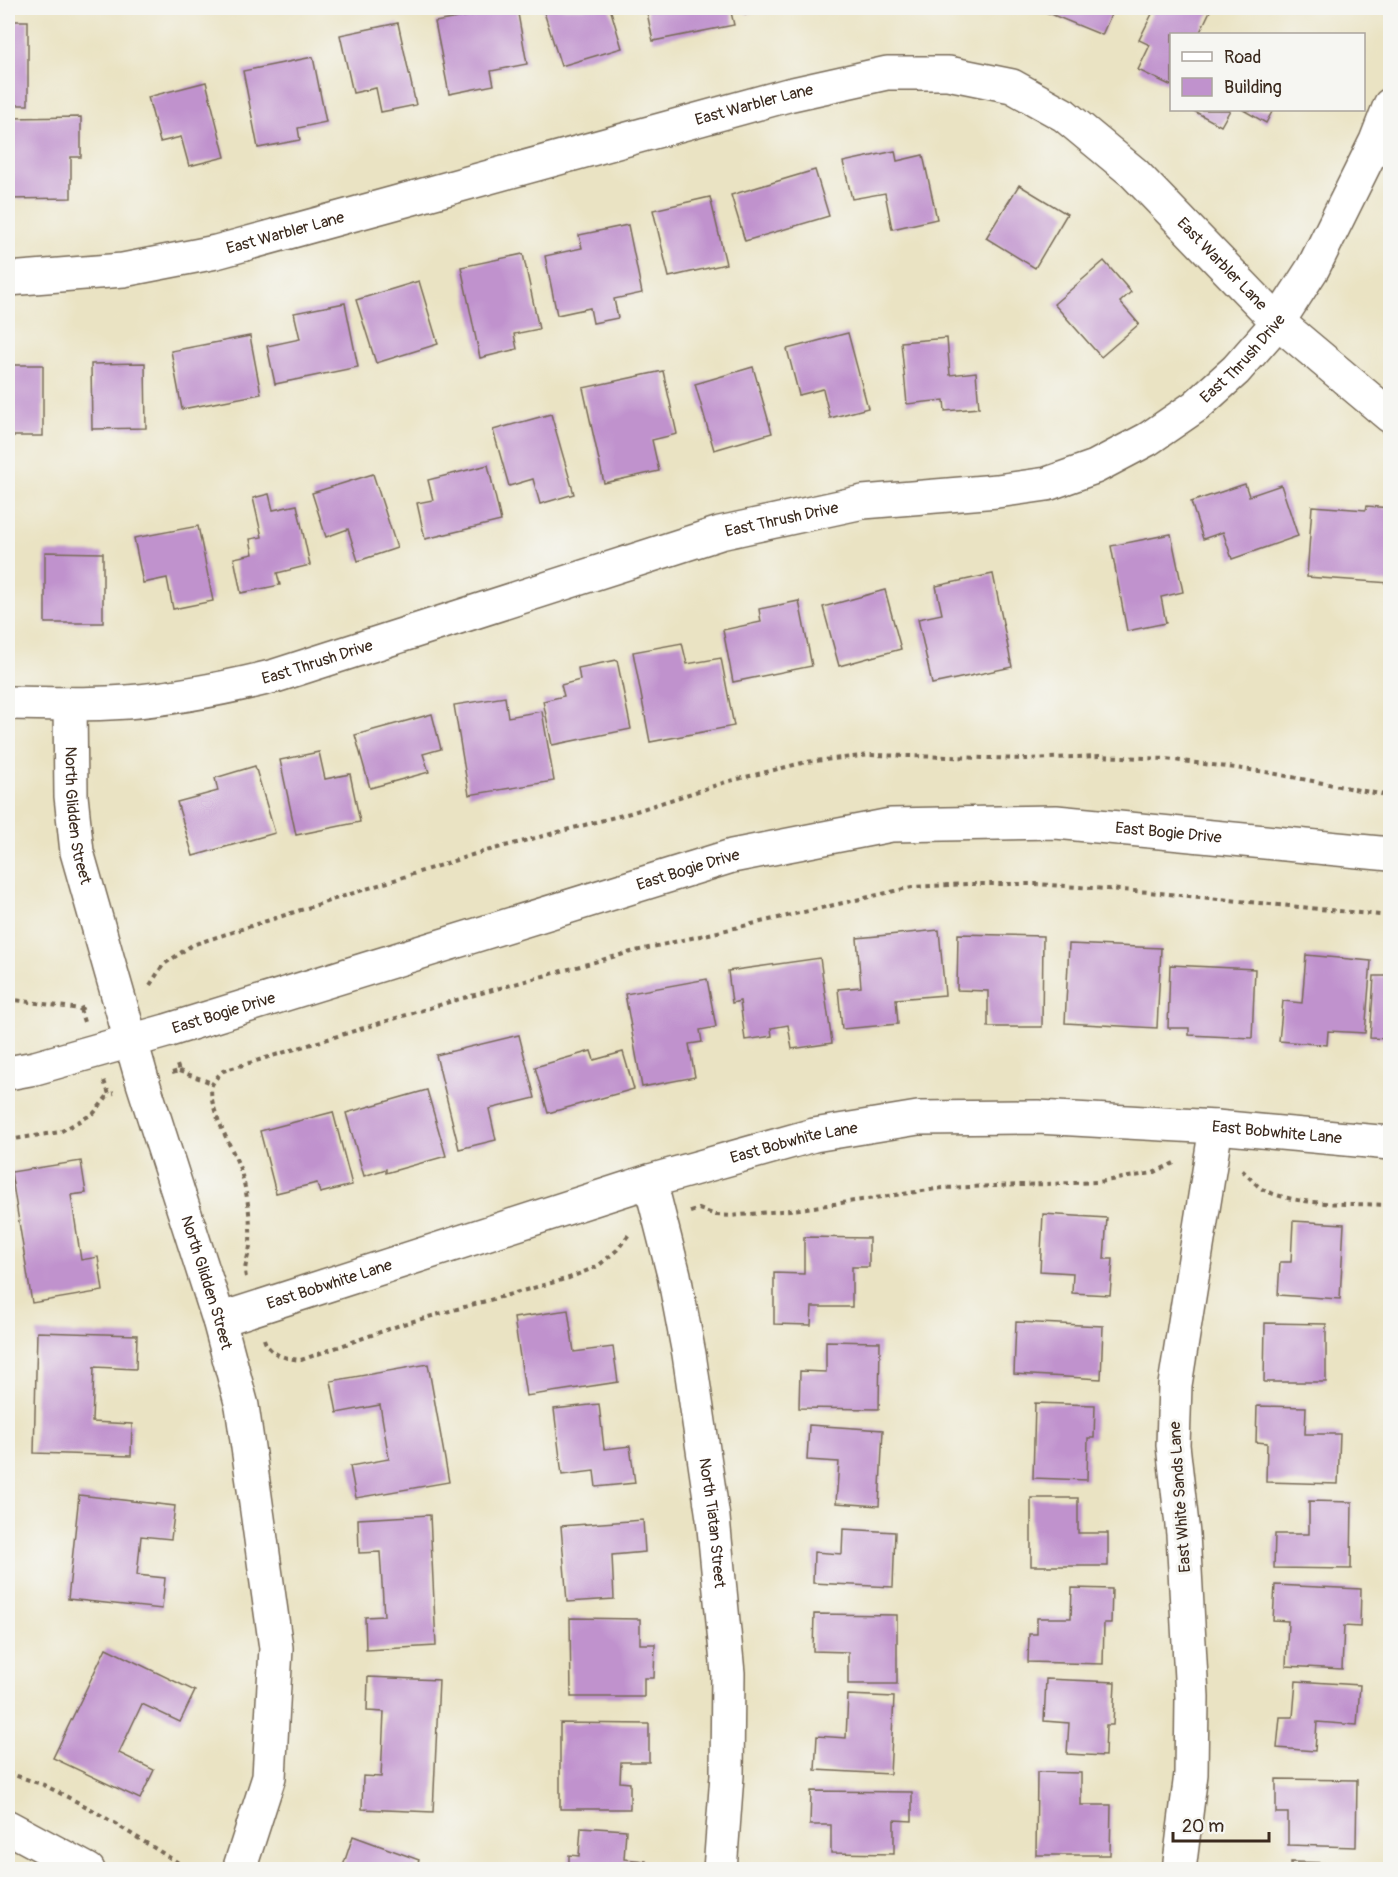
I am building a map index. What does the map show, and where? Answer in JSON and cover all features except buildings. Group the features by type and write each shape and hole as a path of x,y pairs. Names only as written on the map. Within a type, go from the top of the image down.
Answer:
{"street":[{"name":"East Warbler Lane","path":"8,279 123,270 216,252 788,95 887,73 948,73 1012,86 1064,115 1134,173 1278,322 1390,416"},
{"name":"East Thrush Drive","path":"8,703 126,702 224,688 275,676 720,533 863,502 997,491 1047,484 1095,467 1148,439 1196,406 1236,370 1278,322 1313,268 1376,141 1390,105"},
{"name":"North Glidden Street","path":"70,704 70,796 77,852 130,1040 219,1320 242,1406 276,1648 269,1777 239,1869"},
{"name":"East Bogie Drive","path":"8,1073 35,1068 130,1040 732,856 891,825 1056,822 1390,854"},
{"name":"East Bobwhite Lane","path":"219,1320 650,1181 814,1135 918,1118 1038,1117 1216,1128 1390,1143"},
{"name":"East White Sands Lane","path":"1179,1869 1191,1774 1192,1697 1183,1534 1173,1445 1175,1385 1216,1128"},
{"name":"North Tiatan Street","path":"650,1181 674,1275 689,1354 713,1518 728,1673 727,1775 720,1869"},
{"path":"8,1827 88,1869"}],"path":[{"path":"244,1272 250,1248 247,1193 238,1163 217,1116 211,1094 213,1083 223,1071 449,1002 631,952 912,887 1036,884 1149,892 1390,916"},
{"path":"8,999 80,1009"},
{"path":"179,1071 213,1083"},
{"path":"8,1140 60,1132 94,1113 109,1094"},
{"path":"716,1215 778,1212 943,1188 1099,1182 1153,1173"},
{"path":"1260,1188 1280,1196 1305,1200 1390,1205"},
{"path":"266,1345 275,1353 289,1359 302,1360 403,1324 569,1278 598,1266 617,1250"},
{"path":"8,1773 44,1785 91,1809 177,1862 177,1869"}]}
